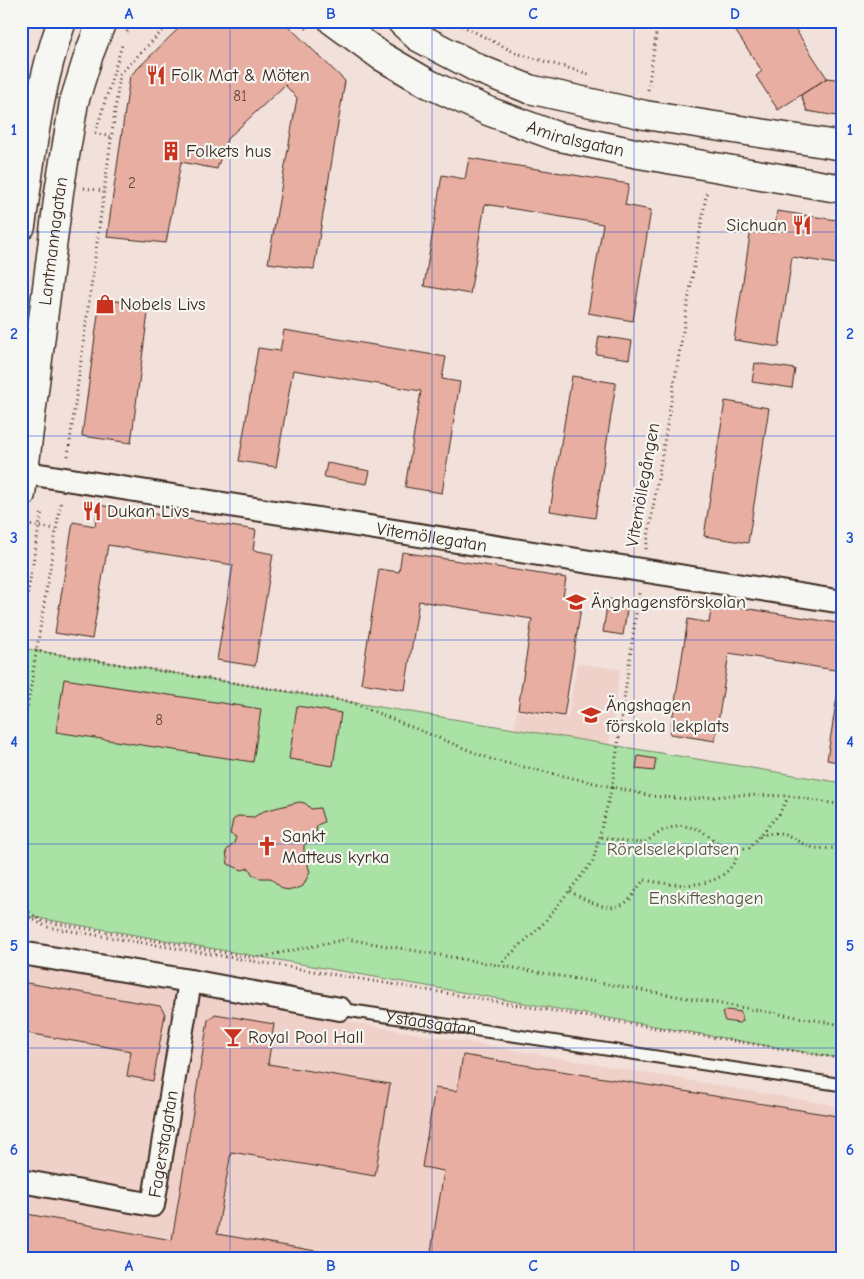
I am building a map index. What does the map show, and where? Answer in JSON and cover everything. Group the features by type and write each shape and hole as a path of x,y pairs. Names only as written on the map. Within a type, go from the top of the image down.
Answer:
{"main road":[{"name":"Lantmannagatan","path":"21,226 37,118 50,53 62,21"},
{"name":"Lantmannagatan","path":"22,479 59,192 74,102 88,54 102,21"},
{"name":"Amiralsgatan","path":"333,21 380,56 429,84 488,111 556,136 638,154 843,189"},
{"name":"Amiralsgatan","path":"401,21 418,37 444,51 479,69 529,89 645,115 843,146"}],"street":[{"name":"Vitemöllegatan","path":"22,479 65,478 843,602"},
{"name":"Ystadsgatan","path":"21,953 190,981 340,1009"},
{"name":"Fagerstagatan","path":"21,1180 153,1206 190,981"}],"lane":[{"name":"Ystadsgatan","path":"340,1009 843,1085"}],"path":[{"path":"21,746 35,651 65,478 120,74 172,21"},
{"path":"453,21 516,53 600,77"},
{"path":"638,88 657,93"},
{"path":"80,188 104,191"},
{"name":"Vitemöllegången","path":"499,965 542,925 570,891 593,861 601,837 612,787 642,570 707,190"},
{"path":"21,524 56,529"},
{"path":"35,651 348,701 493,760 651,796 689,799 738,795 789,796 843,805"},
{"path":"601,837 624,842 644,843 662,830 679,825 699,829 726,849 749,848 779,814 789,796"},
{"path":"759,836 769,833 787,834 815,848 843,848"},
{"path":"570,891 588,901 606,906 619,906 630,899 645,880 685,886 712,882 728,870 737,858 739,848"},
{"path":"21,907 42,921 256,958 348,939 843,1025"},
{"path":"21,913 47,927 843,1059"}],"shaded area":[{"name":"Ängshagen förskola lekplats","path":"577,663 620,670 605,766 511,751 517,711 568,718"},
{"path":"21,965 843,1107 843,1258 21,1258"}],"green space":[{"name":"Enskifteshagen","path":"21,648 843,783 843,1059 21,915"}],"building":[{"path":"21,21 29,21 21,68"},
{"name":"Folkets hus","path":"186,21 283,21 345,81 314,269 268,263 297,98 285,85 227,139 217,169 181,162 166,243 107,237 130,76"},
{"path":"729,21 790,21 827,78 778,110 756,76 762,71"},
{"path":"827,78 843,80 843,117 807,111 801,95"},
{"path":"469,158 629,184 625,205 651,210 633,321 588,313 603,224 485,204 470,294 424,286 442,175 465,179"},
{"path":"777,211 843,221 843,265 792,257 779,347 734,340 751,229 774,233"},
{"path":"100,299 149,305 131,443 82,436"},
{"path":"284,330 446,357 442,379 460,382 442,493 405,487 421,391 293,370 276,467 239,461 258,348 280,351"},
{"path":"599,336 632,341 629,359 596,354"},
{"path":"755,363 795,369 792,388 752,382"},
{"path":"572,376 616,383 595,518 550,511"},
{"path":"725,401 769,408 748,543 704,536"},
{"path":"327,463 370,471 367,484 324,477"},
{"path":"98,505 256,530 253,550 273,554 255,666 217,660 233,565 108,545 92,639 55,633 73,522 95,526"},
{"path":"402,552 566,578 563,597 582,601 564,716 518,709 532,619 419,601 405,690 361,683 379,569 399,572"},
{"path":"608,599 628,603 623,635 603,632"},
{"path":"712,603 843,624 843,763 827,760 841,671 729,653 715,741 670,734 688,619 709,623"},
{"path":"64,679 261,709 253,762 56,732"},
{"path":"297,706 341,713 333,766 289,759"},
{"path":"638,756 656,759 654,771 636,769"},
{"name":"Sankt Matteus kyrka","path":"299,802 305,803 311,809 320,808 324,822 317,825 316,835 304,845 304,852 309,855 308,866 310,872 303,886 292,890 283,889 270,878 259,878 252,874 249,868 242,870 228,864 226,851 234,843 236,837 230,834 233,820 238,816 254,817 264,811"},
{"path":"21,982 160,1006 165,1014 153,1081 127,1076 131,1051 21,1032"},
{"path":"727,1010 741,1012 743,1021 739,1023 725,1021 722,1013"},
{"path":"215,1014 274,1024 268,1064 390,1084 375,1176 231,1152 217,1234 357,1258 21,1258 21,1213 172,1240 208,1020"},
{"path":"463,1055 843,1117 843,1258 430,1258 444,1171 422,1167 435,1088 457,1091"}],"place":[{"name":"Folk Mat & Möten","path":"156,75"},
{"name":"Folkets hus","path":"171,151"},
{"name":"Sichuan","path":"802,225"},
{"name":"Nobels Livs","path":"105,304"},
{"name":"Dukan Livs","path":"92,511"},
{"name":"Änghagensförskolan","path":"576,602"},
{"name":"Ängshagen förskola lekplats","path":"591,715"},
{"name":"Sankt Matteus kyrka","path":"267,846"},
{"name":"Royal Pool Hall","path":"233,1037"}],"park label":[{"name":"Rörelselekplatsen","path":"673,849"}]}
